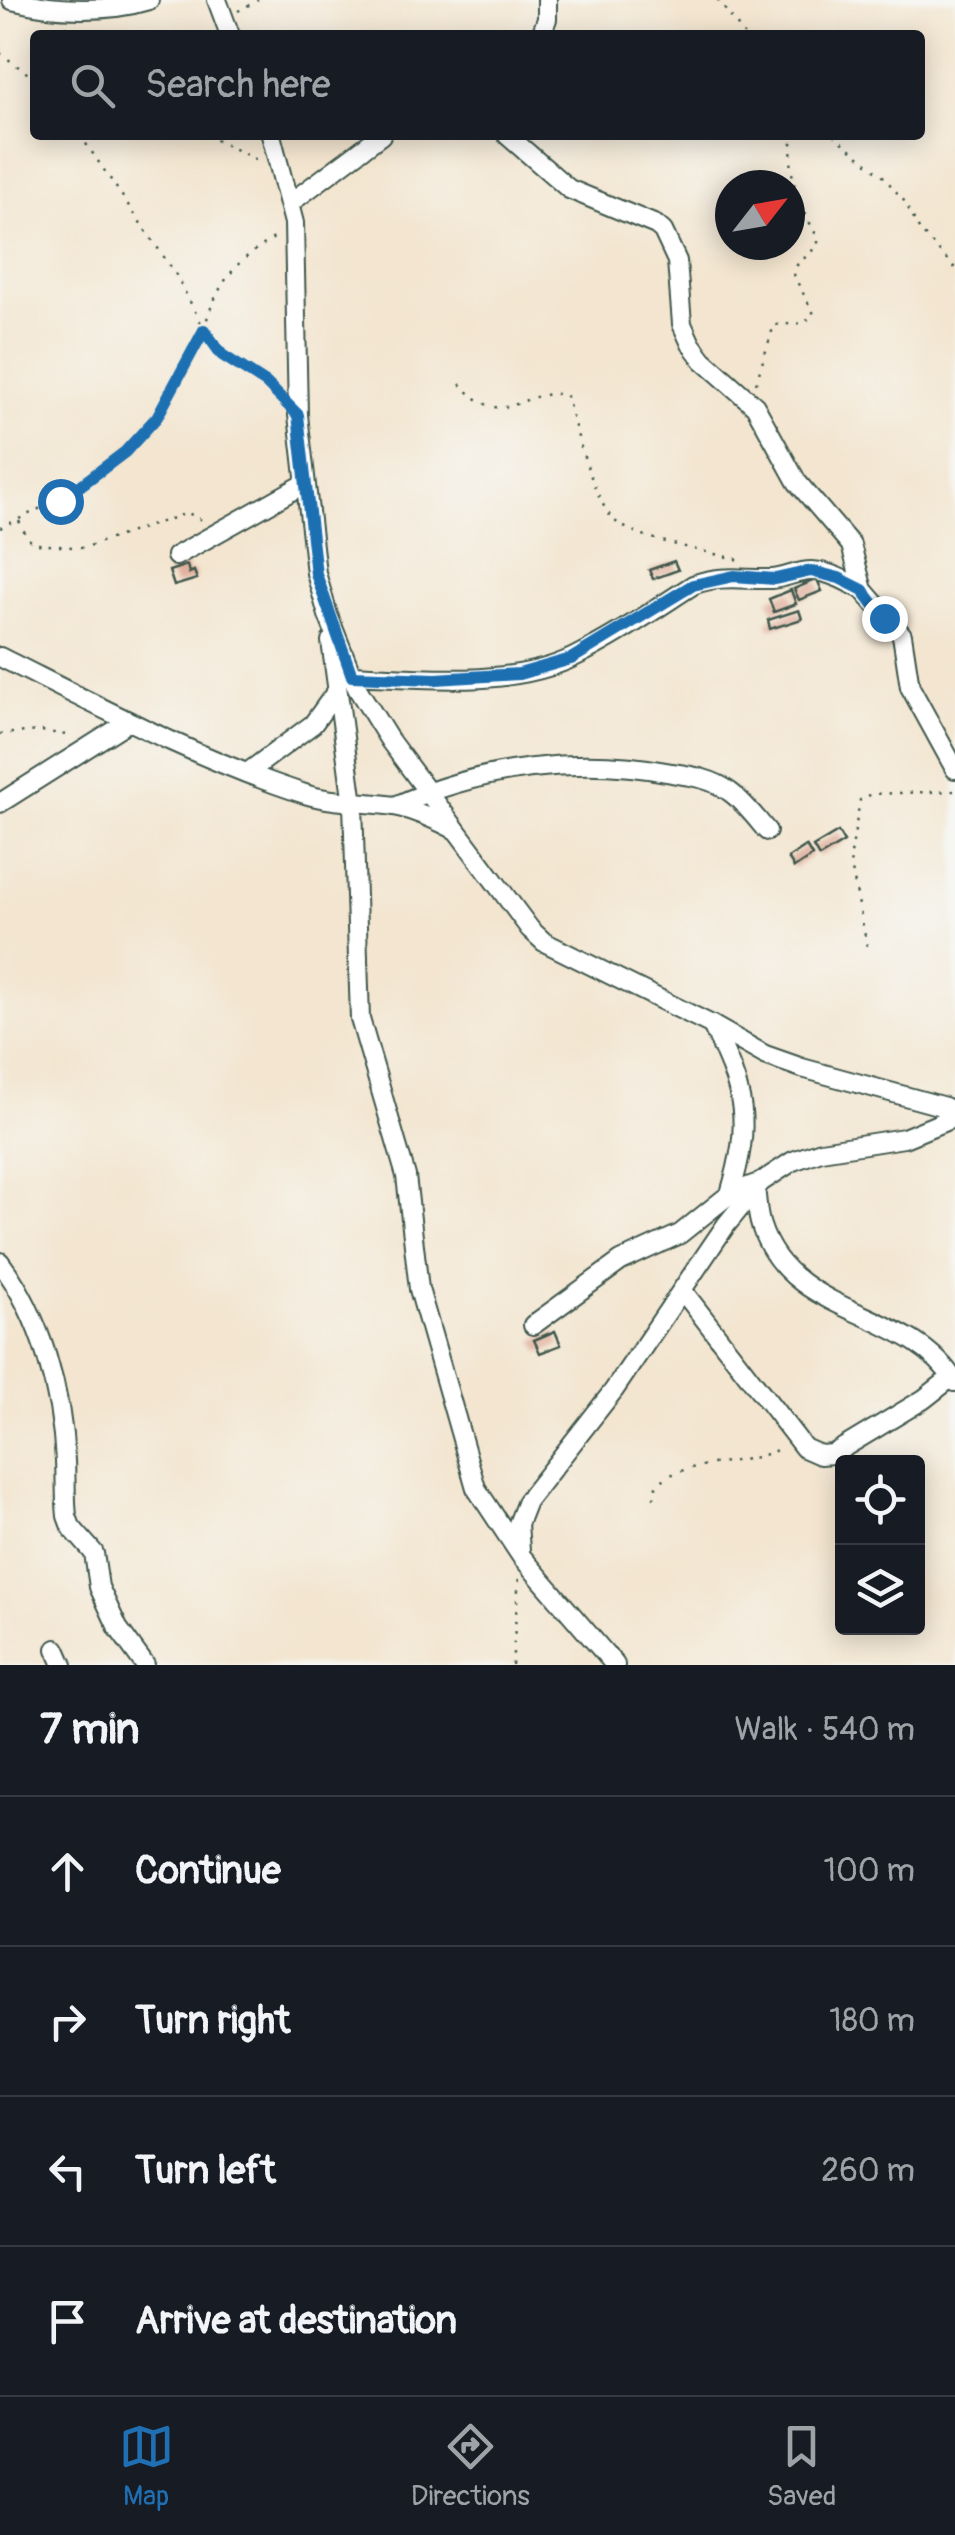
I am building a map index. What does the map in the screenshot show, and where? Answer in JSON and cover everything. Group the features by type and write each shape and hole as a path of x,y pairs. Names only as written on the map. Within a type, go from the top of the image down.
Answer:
{"street":[{"path":"12,0 63,8 149,0"},
{"path":"218,0 227,27"},
{"path":"544,30 547,0"},
{"path":"273,140 294,223 298,415 316,574 352,676 390,741 544,942 765,1055 945,1107 955,1115 904,1138 792,1161 758,1185 730,1194 687,1230 621,1262 534,1325"},
{"path":"290,203 374,140"},
{"path":"514,140 569,189 660,227 677,261 682,324 691,344 703,360 749,398 764,418 797,482 851,545 863,590"},
{"path":"176,556 304,484"},
{"path":"352,676 436,679 519,674 571,659 702,581 734,576 775,579 811,571 839,578 863,590 902,635 910,687 955,769"},
{"path":"328,615 353,804 360,1019 406,1176 419,1290 476,1488 520,1556 615,1665"},
{"path":"0,658 128,722 247,773 311,796 395,806 460,832"},
{"path":"247,773 313,724 336,692"},
{"path":"0,803 128,722"},
{"path":"395,806 428,792 547,764 628,764 706,779 731,792 767,831"},
{"path":"712,1025 735,1073 745,1122 730,1194"},
{"path":"520,1556 518,1524 527,1501 614,1390 758,1185"},
{"path":"682,1290 798,1442 812,1453 829,1456 954,1380 940,1359 911,1337 828,1300 781,1262 760,1224 758,1185"},
{"path":"0,1262 28,1306 48,1364 62,1432 67,1516 71,1527 94,1554 99,1587 118,1628 144,1665"}],"path":[{"path":"227,27 258,0"},
{"path":"718,0 740,30"},
{"path":"0,53 30,75"},
{"path":"83,140 170,264 204,330 222,355 266,383 298,415"},
{"path":"216,140 284,176"},
{"path":"756,388 770,329 780,322 804,323 814,314 794,276 797,265 818,245 818,238 793,189 793,140"},
{"path":"840,140 884,176 920,231 955,268"},
{"path":"0,528 60,501 125,452 157,417 204,330 205,316 237,265 294,223"},
{"path":"460,384 494,409 564,394 600,495 614,520 663,542 744,561 754,578"},
{"path":"18,520 28,538 37,544 90,546 188,513 217,533"},
{"path":"0,734 42,731 98,740"},
{"path":"866,946 850,860 860,800 872,794 955,791"},
{"path":"654,1498 655,1488 668,1476 753,1458 798,1442"},
{"path":"512,1665 520,1556"}],"building":[{"path":"674,561 678,570 653,579 649,570"},
{"path":"187,565 189,573 194,571 197,579 174,586 169,571"},
{"path":"817,579 822,591 799,600 794,589"},
{"path":"791,590 796,604 774,612 769,599"},
{"path":"799,610 802,619 770,629 768,620"},
{"path":"838,832 844,842 819,857 813,847"},
{"path":"806,846 812,856 794,868 788,858"},
{"path":"555,1331 561,1345 540,1353 534,1340"}],"route":[{"path":"60,501 102,472 157,417 204,330 222,355 266,383 298,415 316,574 352,676 436,679 519,674 571,659 693,585 734,576 775,579 811,571 839,578 863,590 884,618"}]}
